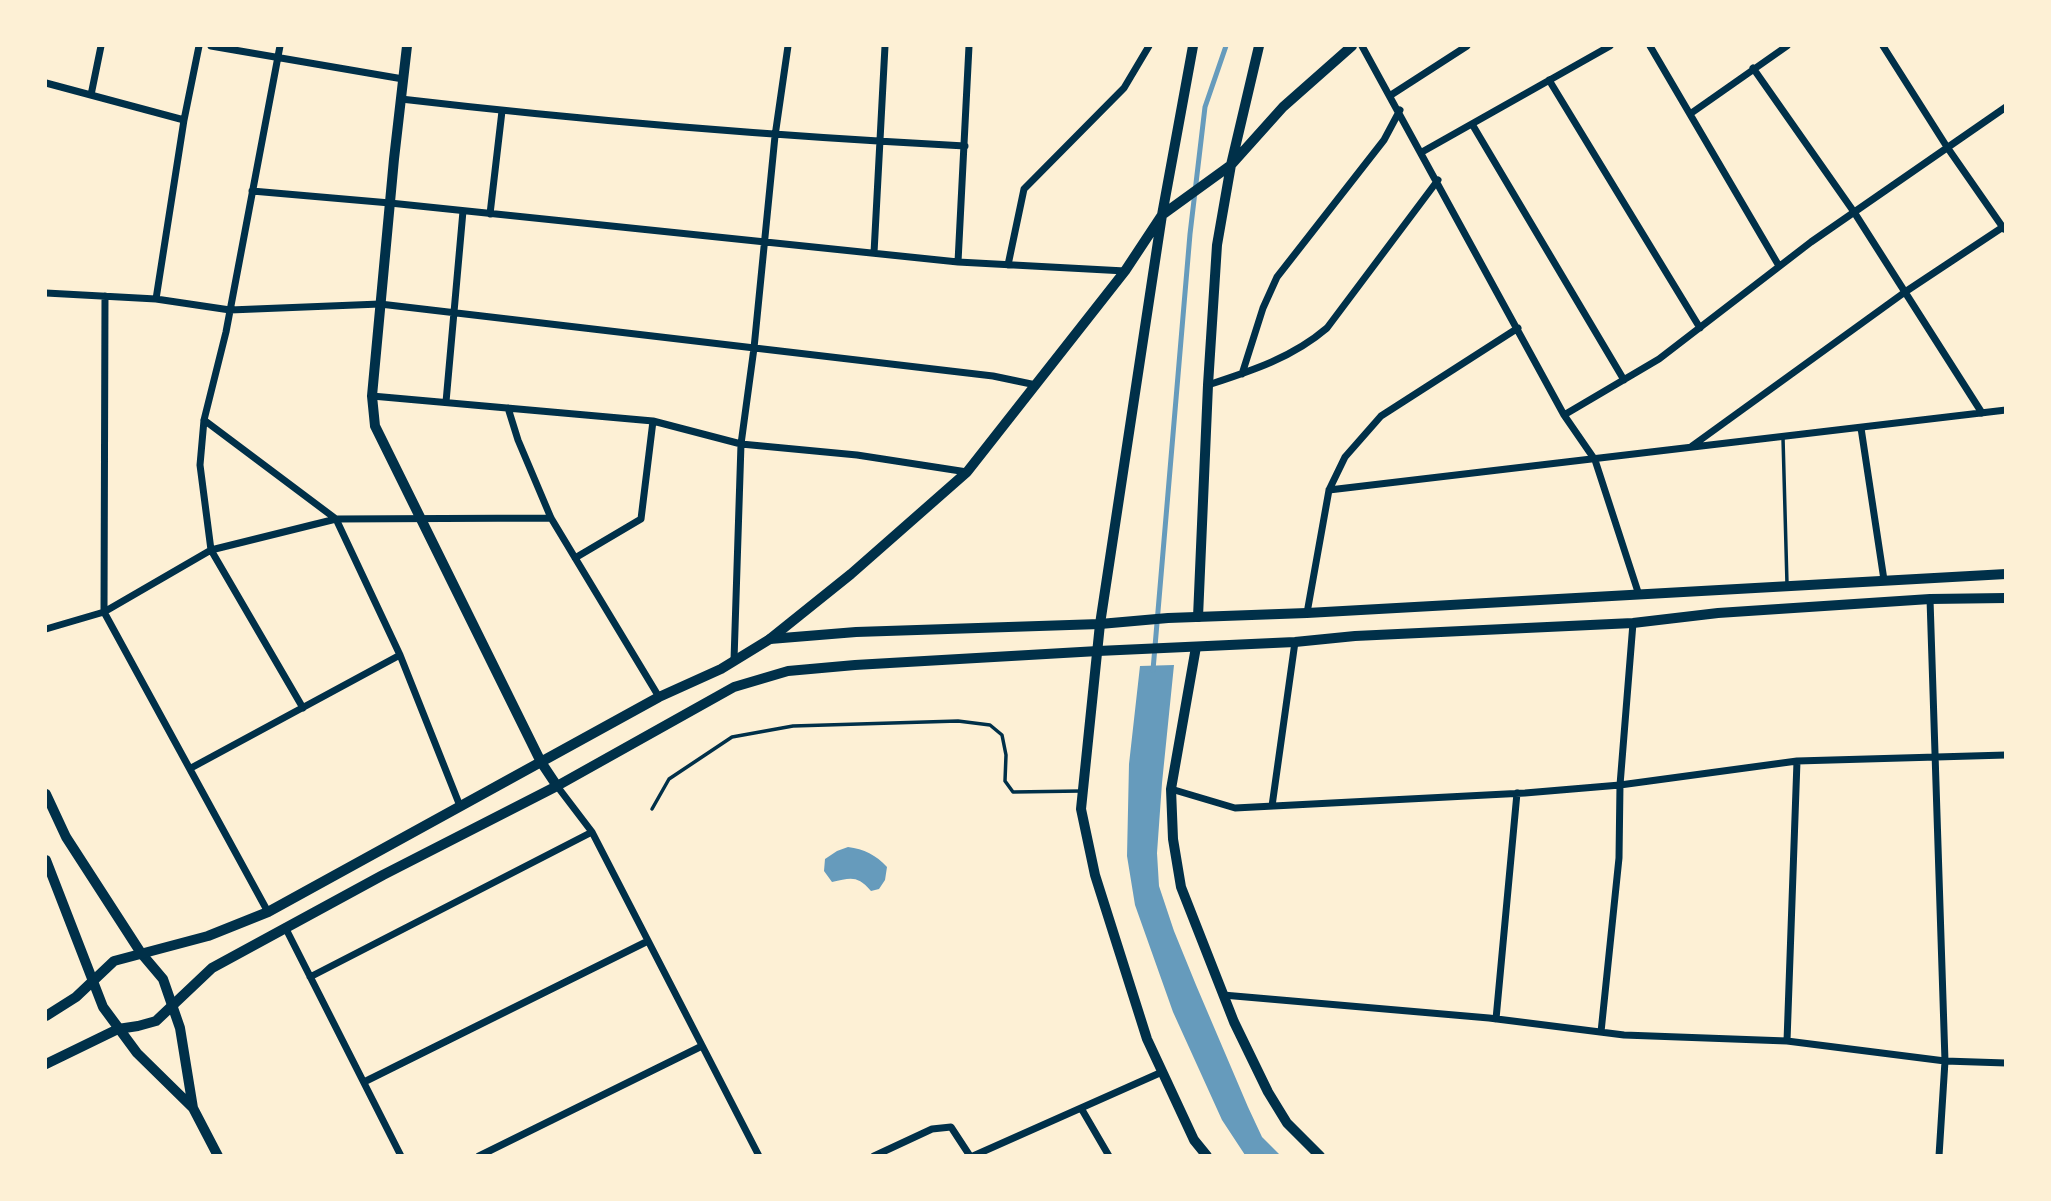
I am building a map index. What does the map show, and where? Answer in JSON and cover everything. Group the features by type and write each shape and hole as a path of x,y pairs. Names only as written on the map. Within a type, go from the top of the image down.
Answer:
{"main road":[{"path":"46,1016 76,997 114,961 208,936 268,912 659,697 721,669 770,639 856,632 1307,614 2006,574"},
{"path":"46,1064 118,1028 138,1027 156,1021 212,968 285,927 557,786 734,687 788,671 1098,650 1633,623 1718,613 1930,599 2006,598"}],"street":[{"path":"90,95 102,46"},
{"path":"156,299 184,120 199,46"},
{"path":"211,46 403,79"},
{"path":"280,46 230,310 204,420 200,465 211,550 303,708"},
{"path":"407,46 372,396 375,426 424,520 541,762 592,832 759,1156"},
{"path":"734,660 741,444 754,348 775,136 788,46"},
{"path":"874,253 885,46"},
{"path":"958,262 969,46"},
{"path":"1008,265 1024,189 1124,88 1149,46"},
{"path":"1194,46 1161,215 1100,624 1081,809 1095,875 1147,1039 1194,1140 1207,1156"},
{"path":"1198,617 1217,245 1231,165 1259,46"},
{"path":"770,639 851,574 967,472 1125,271 1161,215 1231,165 1283,107 1352,46"},
{"path":"1362,46 1400,110 1564,415 1595,460 1639,596"},
{"path":"1391,95 1467,46"},
{"path":"1422,152 1610,46"},
{"path":"1650,46 1779,266"},
{"path":"1690,114 1787,46"},
{"path":"1689,448 1905,292 2004,228 1883,46"},
{"path":"1753,68 1854,212 1982,413"},
{"path":"1549,80 1700,328"},
{"path":"46,83 184,120"},
{"path":"401,99 775,136 965,146"},
{"path":"1564,415 1660,359 1779,266 2006,107"},
{"path":"1242,374 1263,308 1277,277 1384,140 1400,110"},
{"path":"490,214 502,111"},
{"path":"1472,124 1624,380"},
{"path":"1208,385 1291,354 1312,341 1326,328 1438,180"},
{"path":"252,191 958,262 1125,271"},
{"path":"446,402 463,211"},
{"path":"46,293 156,299 230,310 380,304 993,376 1036,385"},
{"path":"105,296 104,612 268,912"},
{"path":"1307,614 1329,490 1346,457 1381,416 1518,328"},
{"path":"372,396 653,421 741,444 857,455 967,472"},
{"path":"508,408 518,440 551,518 659,697"},
{"path":"1329,490 2006,410"},
{"path":"204,420 336,519 400,655 460,806"},
{"path":"575,558 641,519 653,421"},
{"path":"1861,428 1884,580"},
{"path":"46,629 104,612 211,550 336,519 551,518"},
{"path":"1930,599 1945,1061 1939,1156"},
{"path":"1601,1032 1619,858 1620,785 1633,623"},
{"path":"1272,806 1295,642"},
{"path":"1196,647 1171,789 1173,839 1181,887 1234,1022 1275,1102 1287,1123 1320,1156"},
{"path":"191,768 400,655"},
{"path":"1171,789 1236,807 1272,806 1620,785 1797,761 2006,755"},
{"path":"1787,1041 1797,761"},
{"path":"1496,1019 1517,793"},
{"path":"46,794 66,837 141,953 163,979 180,1028 193,1108"},
{"path":"310,976 592,832"},
{"path":"46,860 103,1007 137,1053 193,1108 218,1156"},
{"path":"285,927 401,1156"},
{"path":"363,1082 649,941"},
{"path":"1223,995 1496,1019 1624,1035 1787,1041 1945,1061 2006,1063"},
{"path":"479,1156 702,1046"},
{"path":"874,1156 932,1129 951,1127 972,1156 1162,1072"},
{"path":"1081,1108 1109,1156"}],"lane":[{"path":"1783,437 1787,586"},
{"path":"652,809 669,779 732,737 793,726 958,721 990,725 1002,735 1006,755 1005,781 1013,792 1083,791"}],"water":[{"path":"1174,665 1157,853 1159,886 1174,931 1248,1107 1262,1137 1280,1155 1245,1155 1222,1120 1173,1012 1135,905 1127,856 1129,764 1140,666"},
{"path":"848,847 869,853 887,867 885,880 879,889 871,891 862,882 853,879 832,882 824,871 825,859"}],"waterway":[{"path":"1153,670 1190,234 1205,107 1226,46"}]}
